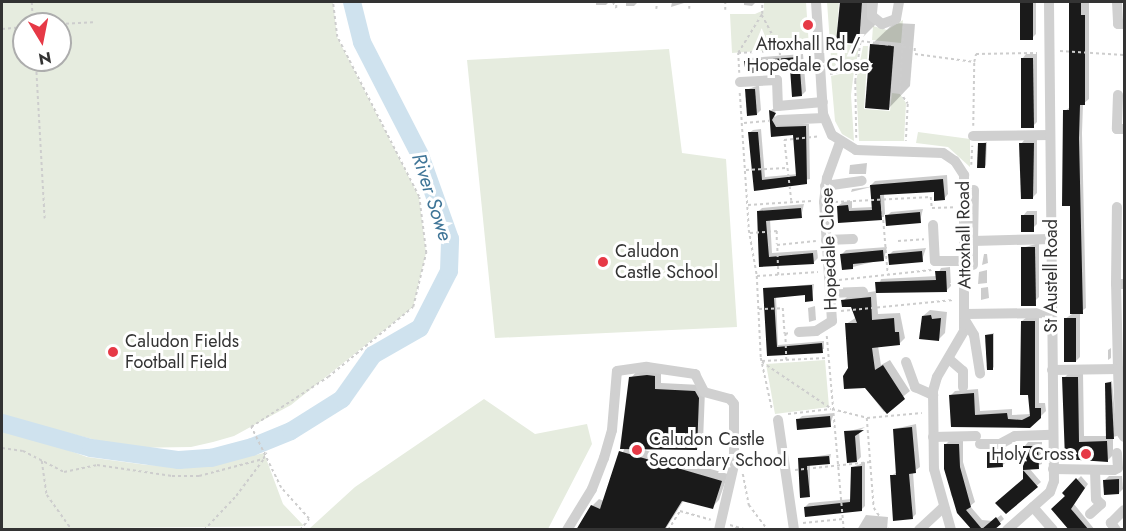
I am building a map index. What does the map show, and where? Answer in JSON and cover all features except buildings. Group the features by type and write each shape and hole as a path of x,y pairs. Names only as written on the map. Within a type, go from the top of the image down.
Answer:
{"street":[{"path":"816,2 824,118 836,139"},
{"path":"872,2 872,16 882,24 896,19 899,2"},
{"name":"St Austell Road","path":"1007,530 1052,489 1049,2"},
{"path":"1117,2 1118,24 1125,24"},
{"path":"740,82 777,80 778,106 822,102"},
{"path":"1118,95 1117,129 1125,129"},
{"path":"779,120 824,118"},
{"path":"973,136 1050,135"},
{"name":"Attoxhall Road","path":"836,139 851,149 943,153 955,161 964,176 969,263 962,340 935,381 933,395 934,469 943,508 951,530"},
{"name":"Hopedale Close","path":"831,316 824,202 825,186 836,139"},
{"path":"825,186 862,181"},
{"path":"933,225 935,261 969,263 973,242 974,190"},
{"path":"1116,207 1120,284 1118,369 1122,396 1120,431 1125,437"},
{"path":"826,240 853,238"},
{"path":"973,242 1051,239"},
{"path":"830,293 864,292"},
{"path":"980,374 974,335 965,317 1052,313"},
{"path":"799,332 816,331 831,316"},
{"path":"949,359 963,370 963,387"},
{"path":"906,362 915,387 933,395"},
{"path":"567,530 592,489 604,458 612,430 617,371 647,366 695,374 704,392 730,399 734,410 734,465 722,525"},
{"path":"1052,370 1118,369"},
{"path":"776,418 794,527"},
{"path":"933,437 1000,444 1015,436 1052,435"},
{"path":"1053,470 1095,471 1118,468 1117,453"},
{"path":"1090,514 1101,504 1096,499 1095,471"},
{"path":"1033,507 1053,530"},
{"path":"919,530 943,508"},
{"path":"1116,530 1111,524 1125,510"}],"path":[{"path":"300,530 309,519 281,488 266,452 251,427 328,377 413,307 426,253 419,197 337,37 333,2"},
{"path":"656,9 657,2"},
{"path":"689,2 689,9"},
{"path":"725,10 726,2"},
{"path":"762,2 762,14 781,51 782,80 777,80"},
{"path":"762,14 738,53 747,205 757,276 761,362 776,418 832,409"},
{"path":"851,149 856,141 854,96 859,68 862,22 872,16"},
{"path":"72,23 93,22"},
{"path":"904,25 900,92 908,104 905,151"},
{"path":"861,41 915,48 915,54 974,62"},
{"path":"738,53 819,48"},
{"path":"964,176 972,165 976,54 1050,54 1077,51 1125,55"},
{"path":"821,75 859,68"},
{"path":"37,72 45,219"},
{"path":"742,123 779,120"},
{"path":"791,202 784,140 836,139"},
{"path":"745,170 787,168"},
{"path":"747,205 882,201 931,197 932,208 965,207"},
{"path":"882,201 888,276"},
{"path":"750,233 777,231 778,275"},
{"path":"898,241 934,239"},
{"path":"777,245 826,240"},
{"path":"757,276 888,276 930,272 935,261"},
{"path":"844,530 826,330 831,316 965,297"},
{"path":"759,309 783,308 786,360"},
{"path":"785,334 799,332"},
{"path":"761,362 828,358"},
{"path":"761,362 832,409 867,418 933,413"},
{"path":"867,418 874,508 889,530"},
{"path":"2,448 42,459 64,472 97,465 172,476 199,476 263,459"},
{"path":"204,530 236,496 266,452"},
{"path":"42,459 47,495 72,530"},
{"path":"785,471 871,462"},
{"path":"734,465 742,471 749,505 768,530"},
{"path":"668,530 680,511 722,525 747,530"},
{"path":"794,527 843,519"}],"shaded area":[{"path":"2,2 333,2 337,37 419,197 426,253 413,307 291,405 234,436 191,447 127,448 2,416"},
{"path":"764,2 806,2 809,47 732,53 730,14 755,14 764,10"},
{"path":"827,2 839,2 836,43 859,46 856,65 832,71"},
{"path":"903,20 901,43 872,40 873,26 887,30"},
{"path":"863,46 868,46 864,109 890,111 892,93 900,94 906,103 904,141 859,141 856,82"},
{"path":"669,49 682,153 726,159 737,327 495,338 467,60"},
{"path":"854,71 851,95 854,141 842,134 835,121 831,76"},
{"path":"918,132 970,139 970,167 948,147 916,143"},
{"path":"825,360 829,407 775,414 766,364"},
{"path":"484,399 535,434 587,424 592,444 548,529 309,529 355,487"},
{"path":"2,426 87,457 147,465 201,467 264,453 283,504 304,526 2,529"}],"waterway":[{"name":"River Sowe","path":"2,423 91,448 179,460 211,458 252,447 291,431 342,399 373,355 420,328 449,271 450,239 420,155 362,42 352,2"}],"place":[{"name":"Attoxhall Rd / Hopedale Close","path":"808,25"},
{"name":"Caludon Castle School","path":"603,262"},
{"name":"Caludon Fields Football Field","path":"113,352"},
{"name":"Caludon Castle Secondary School","path":"637,450"},
{"name":"Holy Cross","path":"1086,454"}]}
